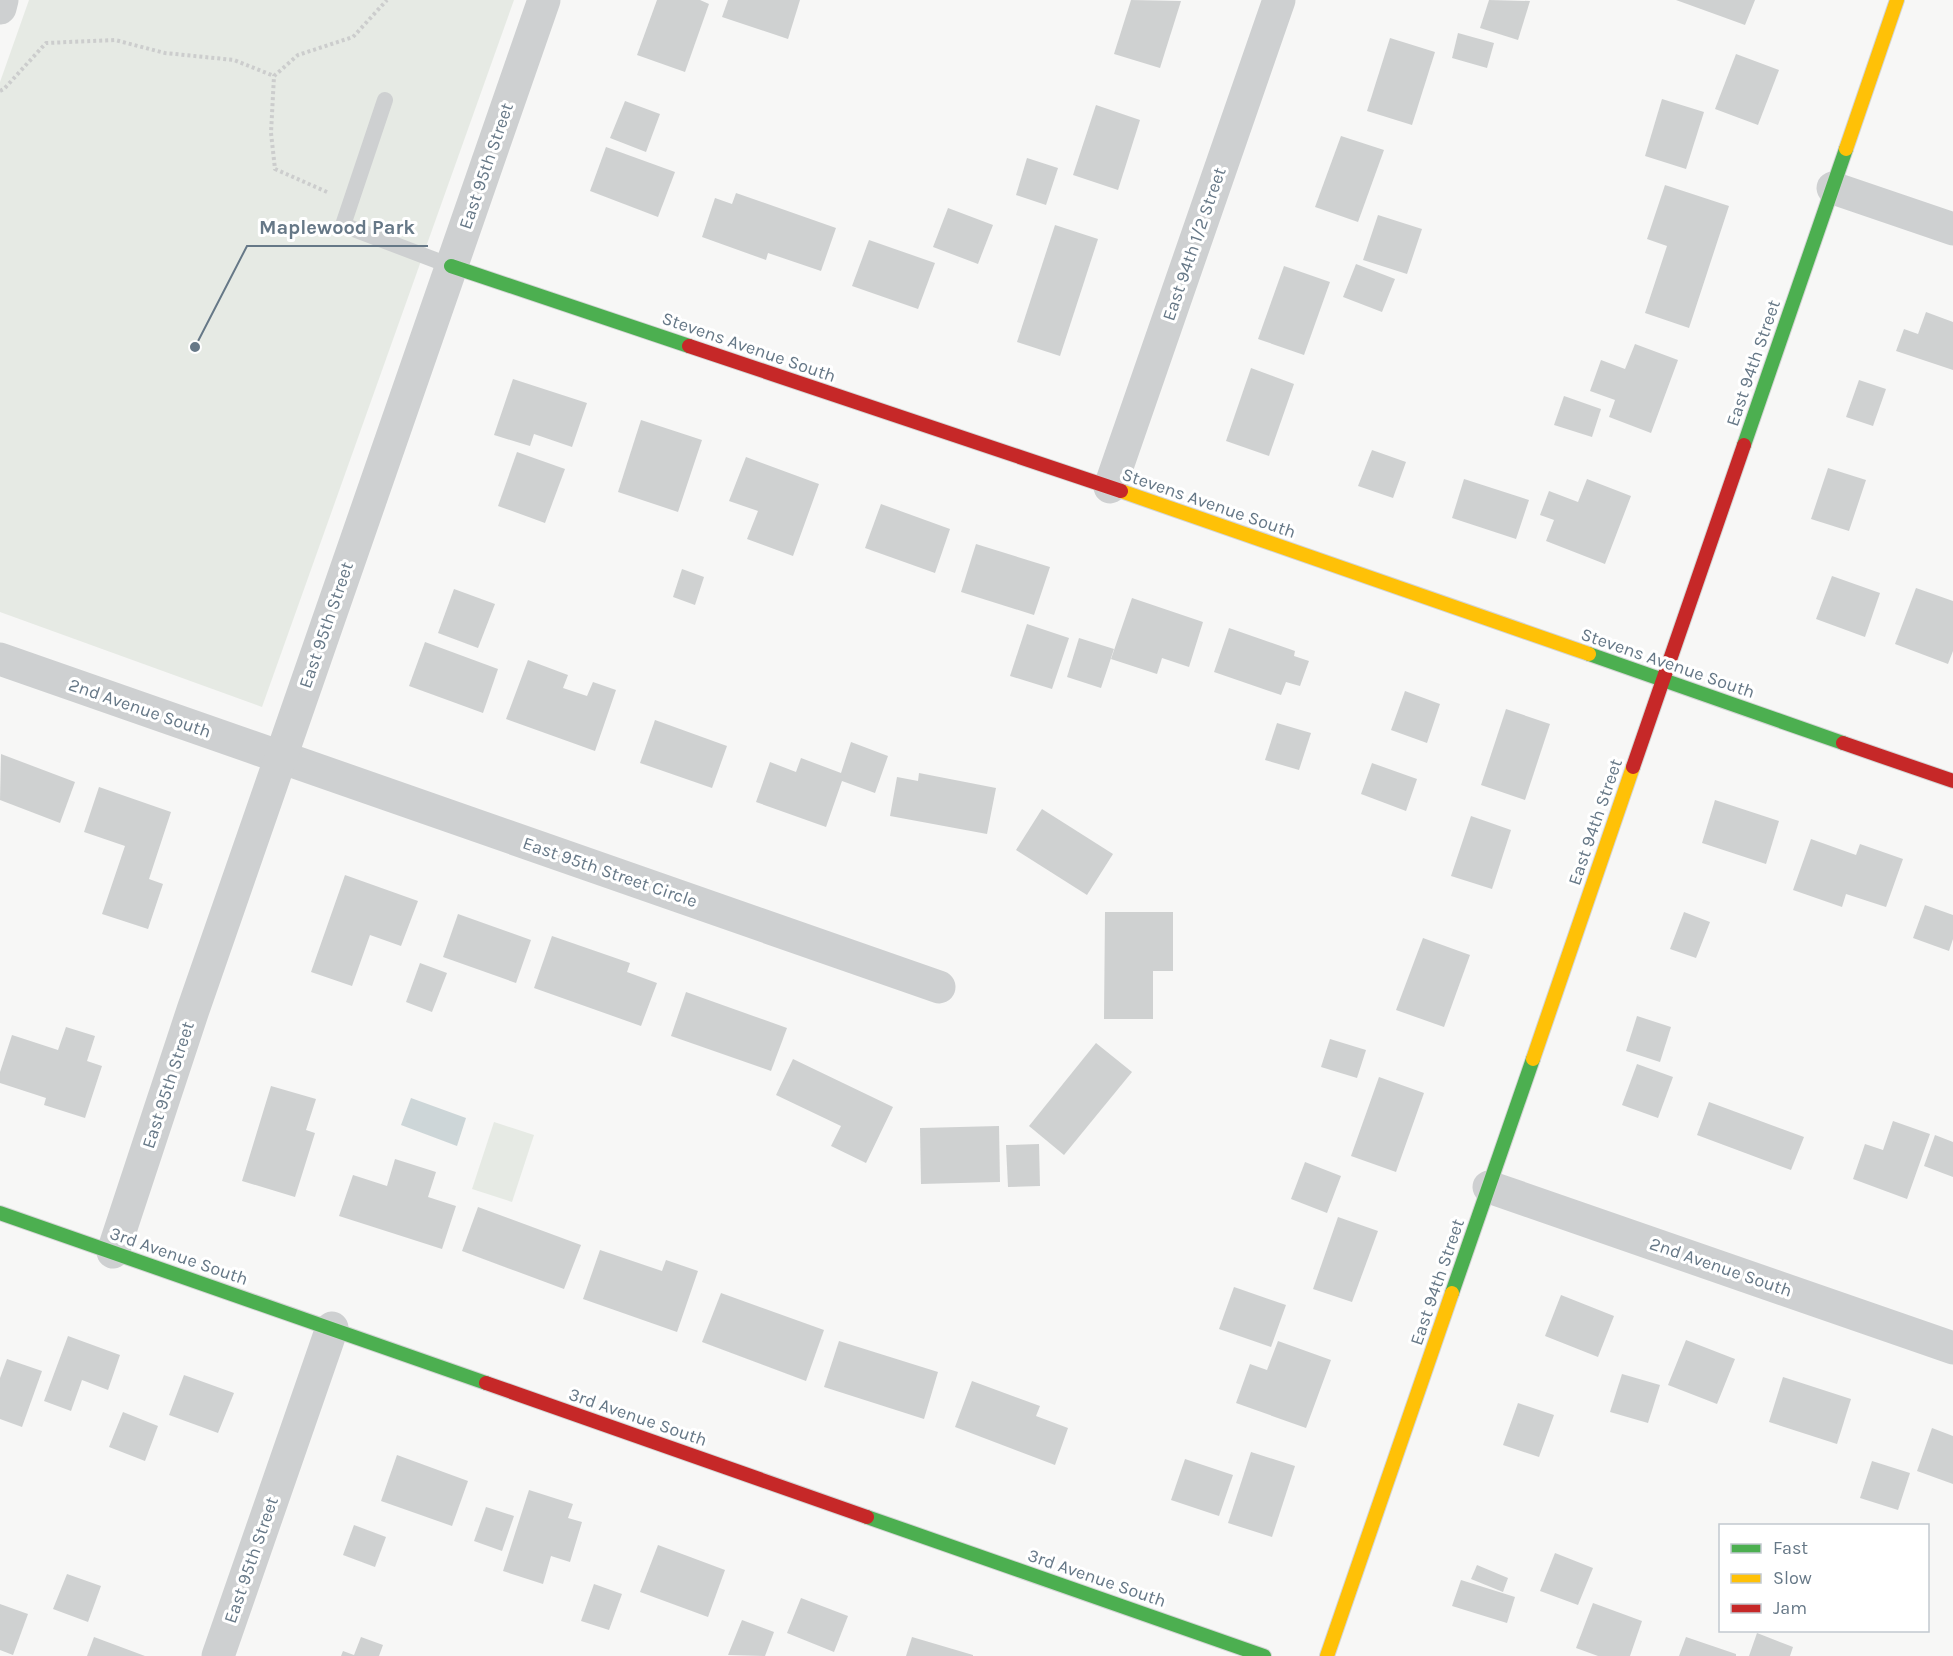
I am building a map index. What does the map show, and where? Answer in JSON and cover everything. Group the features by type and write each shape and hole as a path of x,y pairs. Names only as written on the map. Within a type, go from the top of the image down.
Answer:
{"street":[{"path":"0,8 2,0"},
{"name":"East 95th Street","path":"112,1252 280,757 544,0"},
{"name":"East 94th 1/2 Street","path":"1110,488 1279,0"},
{"name":"East 94th Street","path":"1327,1656 1897,0"},
{"path":"1833,188 1953,229"},
{"name":"Stevens Avenue South","path":"451,266 1110,488 1953,781"},
{"name":"2nd Avenue South","path":"0,659 280,757"},
{"name":"East 95th Street Circle","path":"280,757 939,987"},
{"name":"2nd Avenue South","path":"1489,1187 1953,1348"},
{"name":"3rd Avenue South","path":"0,1213 1264,1656"},
{"name":"East 95th Street","path":"218,1656 332,1328"}],"lane":[{"path":"385,100 343,225 451,266"}],"path":[{"path":"351,201 275,169 271,133 274,76 297,55 353,37 387,0"},
{"path":"0,90 4,89 46,43 115,40 165,53 234,60 274,76"}],"shaded area":[{"path":"29,0 514,0 262,707 0,612 0,82"},
{"path":"411,1098 466,1118 457,1146 401,1125"},
{"path":"494,1122 534,1135 512,1202 472,1189"}],"building":[{"path":"657,0 700,0 709,4 685,72 637,55"},
{"path":"728,0 800,0 788,39 722,17"},
{"path":"1131,0 1181,1 1160,68 1114,54"},
{"path":"1489,0 1530,1 1518,40 1480,28"},
{"path":"1676,0 1755,0 1745,25"},
{"path":"1458,33 1494,43 1487,68 1452,58"},
{"path":"1390,38 1435,52 1412,125 1367,111"},
{"path":"1736,54 1779,70 1758,125 1715,109"},
{"path":"1662,99 1704,112 1686,169 1645,156"},
{"path":"625,101 660,114 646,152 610,138"},
{"path":"1096,105 1140,120 1118,190 1073,175"},
{"path":"1341,136 1384,150 1358,222 1315,207"},
{"path":"606,147 675,172 658,217 590,191"},
{"path":"1027,158 1058,168 1046,205 1016,195"},
{"path":"1665,185 1729,206 1689,328 1645,313 1667,246 1647,239"},
{"path":"736,193 836,228 821,271 768,253 766,260 702,237 715,198 732,204"},
{"path":"948,208 993,225 978,264 933,247"},
{"path":"1378,215 1422,229 1407,274 1363,260"},
{"path":"1055,225 1098,239 1060,356 1017,342"},
{"path":"869,240 935,263 918,309 852,286"},
{"path":"1356,264 1395,279 1382,312 1343,297"},
{"path":"1284,266 1330,282 1304,355 1258,339"},
{"path":"1926,312 1953,322 1953,370 1896,351 1904,329 1918,334"},
{"path":"1635,344 1678,360 1651,433 1609,417 1615,400 1590,391 1601,360 1625,369"},
{"path":"1251,368 1294,384 1269,456 1226,441"},
{"path":"513,379 587,403 572,447 534,434 530,446 494,435"},
{"path":"1859,380 1886,389 1873,426 1846,417"},
{"path":"1564,396 1601,409 1592,437 1554,425"},
{"path":"641,420 702,440 678,512 618,492"},
{"path":"1372,450 1406,462 1393,498 1358,486"},
{"path":"517,452 565,469 545,523 498,506"},
{"path":"746,457 819,484 793,556 747,539 758,511 729,501"},
{"path":"1828,468 1866,480 1849,531 1811,519"},
{"path":"1464,479 1529,500 1516,539 1452,518"},
{"path":"1587,479 1631,496 1605,564 1546,541 1554,520 1540,515 1549,491 1578,502"},
{"path":"881,504 950,529 935,573 865,548"},
{"path":"976,544 1050,567 1034,615 961,592"},
{"path":"682,569 704,577 695,605 673,597"},
{"path":"1832,576 1880,593 1865,637 1816,619"},
{"path":"1916,588 1953,601 1953,651 1948,664 1895,644"},
{"path":"454,589 495,604 478,648 438,633"},
{"path":"1132,598 1203,622 1189,667 1162,658 1157,674 1111,659"},
{"path":"1027,624 1069,638 1052,689 1010,676"},
{"path":"1229,628 1295,651 1294,656 1309,661 1300,686 1286,682 1281,695 1214,672"},
{"path":"1079,638 1114,649 1101,688 1067,677"},
{"path":"425,642 498,669 483,713 409,686"},
{"path":"528,660 568,675 563,688 587,696 593,682 616,690 595,751 506,719"},
{"path":"1405,691 1440,704 1427,743 1391,730"},
{"path":"1506,709 1550,724 1525,800 1481,785"},
{"path":"655,720 727,746 712,788 640,763"},
{"path":"1277,723 1311,733 1299,770 1265,760"},
{"path":"851,742 888,756 875,793 842,781 826,827 756,802 770,762 796,772 801,758 841,773"},
{"path":"1,754 75,782 60,823 0,800"},
{"path":"1372,763 1417,779 1406,811 1361,794"},
{"path":"919,773 996,788 987,834 890,816 897,777 918,781"},
{"path":"99,787 171,812 149,879 163,884 148,929 102,914 125,846 84,832"},
{"path":"1715,800 1779,821 1766,864 1702,843"},
{"path":"1042,809 1113,854 1087,895 1016,850"},
{"path":"1471,816 1511,830 1492,889 1451,876"},
{"path":"1811,839 1856,855 1860,844 1903,859 1886,907 1846,894 1842,907 1793,890"},
{"path":"345,875 418,901 401,946 370,935 352,986 311,972"},
{"path":"1925,905 1953,915 1953,939 1949,951 1913,938"},
{"path":"1105,912 1173,912 1173,971 1153,971 1153,1019 1104,1019"},
{"path":"1684,912 1710,922 1696,958 1670,949"},
{"path":"458,914 531,940 516,983 443,957"},
{"path":"552,936 630,963 627,972 657,983 641,1026 534,988"},
{"path":"1423,938 1470,955 1444,1027 1396,1010"},
{"path":"420,963 447,973 432,1012 406,1002"},
{"path":"686,992 787,1028 771,1071 671,1036"},
{"path":"1637,1016 1671,1027 1660,1062 1626,1051"},
{"path":"66,1027 95,1036 87,1061 102,1066 85,1118 44,1105 46,1098 0,1083 0,1072 12,1035 58,1050"},
{"path":"1330,1039 1366,1050 1357,1078 1321,1067"},
{"path":"1096,1043 1132,1072 1064,1155 1029,1126"},
{"path":"793,1059 893,1107 866,1163 831,1146 841,1126 776,1095"},
{"path":"1637,1064 1673,1077 1658,1118 1622,1105"},
{"path":"1379,1077 1424,1093 1396,1172 1351,1156"},
{"path":"271,1086 316,1099 306,1130 315,1133 295,1197 242,1181"},
{"path":"1709,1102 1804,1137 1791,1170 1697,1135"},
{"path":"1893,1121 1930,1134 1907,1199 1853,1179 1865,1144 1883,1150"},
{"path":"999,1126 1000,1182 921,1184 920,1128"},
{"path":"1935,1135 1953,1142 1953,1177 1924,1166"},
{"path":"1039,1144 1040,1186 1008,1187 1006,1145"},
{"path":"395,1159 436,1172 428,1197 456,1206 442,1249 339,1216 353,1175 387,1186"},
{"path":"1305,1162 1341,1176 1327,1213 1291,1199"},
{"path":"478,1207 581,1245 564,1289 462,1251"},
{"path":"1338,1217 1378,1231 1352,1302 1313,1289"},
{"path":"600,1250 662,1271 666,1260 698,1271 677,1332 583,1299"},
{"path":"1234,1287 1286,1305 1271,1347 1219,1329"},
{"path":"721,1293 824,1330 806,1381 702,1342"},
{"path":"1561,1295 1614,1316 1598,1357 1545,1336"},
{"path":"68,1336 120,1355 108,1390 82,1380 71,1411 44,1401"},
{"path":"1686,1340 1735,1359 1717,1404 1668,1385"},
{"path":"839,1341 938,1372 924,1419 824,1387"},
{"path":"1278,1341 1331,1360 1306,1428 1236,1403 1250,1364 1267,1370"},
{"path":"7,1359 42,1371 22,1427 0,1419 0,1378"},
{"path":"1622,1374 1660,1385 1648,1423 1610,1412"},
{"path":"184,1375 234,1393 218,1433 169,1415"},
{"path":"1783,1377 1851,1399 1837,1444 1769,1422"},
{"path":"972,1381 1040,1406 1036,1416 1068,1428 1055,1465 955,1427"},
{"path":"1518,1403 1554,1415 1539,1457 1503,1445"},
{"path":"123,1412 158,1426 145,1461 109,1447"},
{"path":"1932,1428 1953,1436 1953,1484 1917,1471"},
{"path":"1251,1452 1295,1466 1272,1537 1228,1523"},
{"path":"397,1455 468,1481 452,1526 381,1501"},
{"path":"1185,1459 1233,1475 1219,1516 1171,1500"},
{"path":"1872,1461 1910,1473 1898,1510 1860,1498"},
{"path":"529,1490 573,1504 568,1518 582,1522 570,1562 551,1556 543,1584 503,1571"},
{"path":"486,1507 514,1516 502,1551 474,1541"},
{"path":"354,1525 386,1537 375,1567 343,1555"},
{"path":"658,1545 725,1570 708,1617 640,1592"},
{"path":"1555,1553 1593,1568 1578,1605 1540,1591"},
{"path":"1477,1565 1508,1578 1503,1592 1471,1579"},
{"path":"67,1574 101,1586 88,1622 53,1609"},
{"path":"1461,1580 1515,1597 1507,1623 1452,1606"},
{"path":"594,1584 622,1594 609,1630 581,1621"},
{"path":"801,1598 848,1616 834,1652 787,1633"},
{"path":"1593,1603 1642,1621 1630,1656 1598,1656 1576,1648"},
{"path":"0,1604 28,1614 13,1655 0,1650"},
{"path":"742,1620 774,1632 765,1656 728,1655"},
{"path":"1757,1633 1793,1647 1790,1656 1749,1656"},
{"path":"94,1637 145,1656 87,1656"},
{"path":"361,1637 383,1645 379,1656 341,1656 343,1651 354,1655"},
{"path":"912,1637 973,1655 973,1656 906,1656"},
{"path":"1686,1637 1736,1654 1736,1656 1679,1656"}],"traffic: fast":[{"path":"1744,445 1846,149"},
{"path":"451,266 689,346"},
{"path":"1589,654 1843,743"},
{"path":"1452,1293 1533,1059"},
{"path":"0,1213 486,1383"},
{"path":"867,1517 1264,1656"}],"traffic: slow":[{"path":"1846,149 1897,0"},
{"path":"1121,491 1589,654"},
{"path":"1533,1059 1633,767"},
{"path":"1327,1656 1452,1293"}],"traffic: jam":[{"path":"689,346 1121,491"},
{"path":"1633,767 1744,445"},
{"path":"1843,743 1953,781"},
{"path":"486,1383 867,1517"}],"place":[{"name":"Maplewood Park","path":"195,347"}]}
